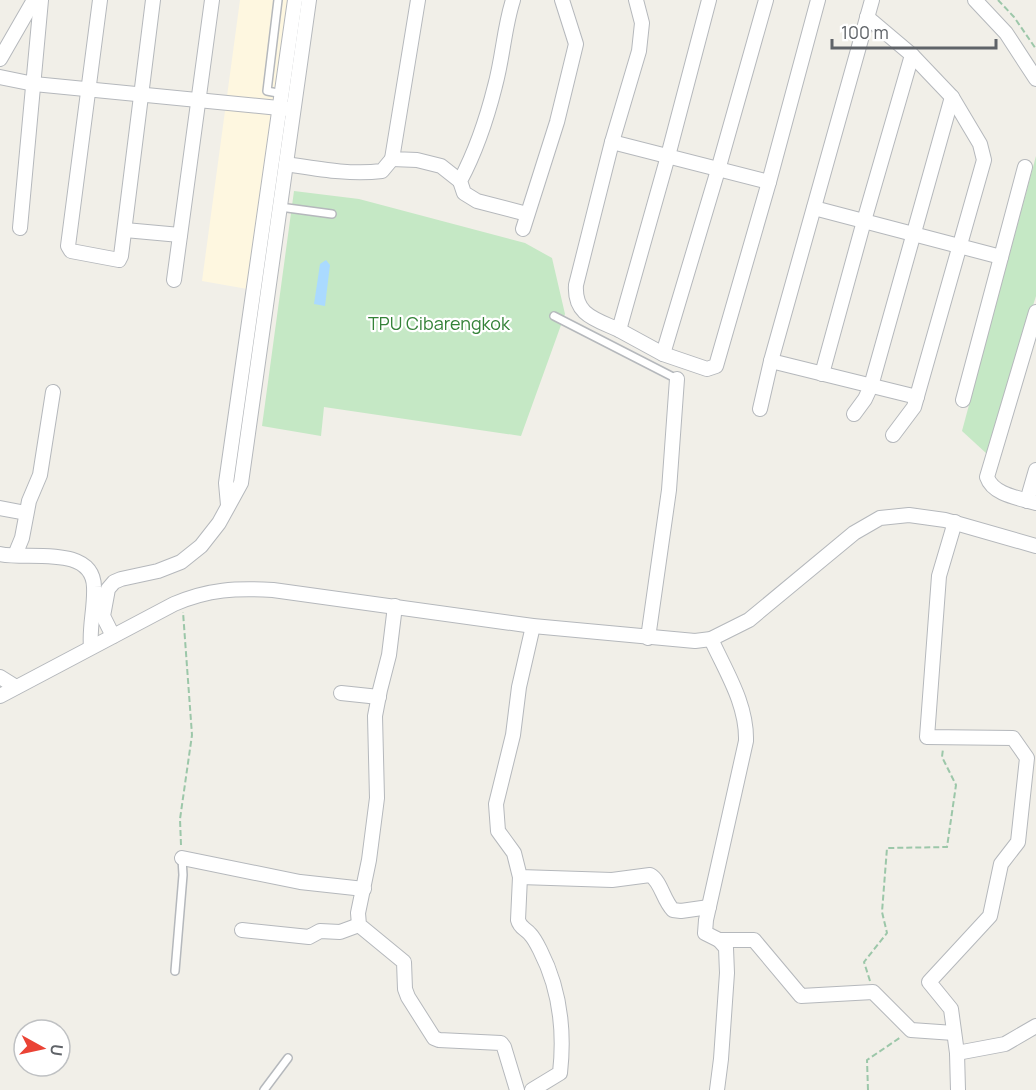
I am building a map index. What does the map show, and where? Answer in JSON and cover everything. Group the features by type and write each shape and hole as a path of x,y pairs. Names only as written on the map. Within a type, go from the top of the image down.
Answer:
{"street":[{"path":"0,59 34,0"},
{"path":"20,228 42,0"},
{"path":"100,0 69,250 119,260 122,256 153,0"},
{"path":"174,280 212,0"},
{"path":"270,230 280,207 286,164 287,109 283,94 295,0"},
{"path":"113,636 103,616 108,589 114,582 121,579 158,571 181,561 201,546 219,523 241,483 270,230 287,109 309,0"},
{"path":"286,164 362,173 382,171 392,159 418,0"},
{"path":"460,181 472,158 496,85 507,17 513,0"},
{"path":"523,229 558,122 576,44 562,0"},
{"path":"636,0 642,23 639,51 612,142 575,293 580,308 585,313 663,354 707,369 716,366 769,182 814,1"},
{"path":"619,330 709,0"},
{"path":"663,354 766,0"},
{"path":"760,409 771,361 872,0"},
{"path":"975,0 1006,33 1036,79"},
{"path":"867,17 912,55 952,97 980,144 984,160 917,397 910,415 893,435"},
{"path":"822,374 912,55"},
{"path":"0,77 34,84 287,109"},
{"path":"854,414 871,386 952,97"},
{"path":"612,142 769,182"},
{"path":"392,159 417,160 441,166 460,181 464,193 477,201 527,214"},
{"path":"963,400 1025,167"},
{"path":"814,208 1001,257"},
{"path":"125,230 180,235"},
{"path":"1036,312 987,477 990,485 997,491 1032,502 1036,470"},
{"path":"771,361 917,397"},
{"path":"648,638 669,490 677,379"},
{"path":"15,555 22,538 26,513 40,475 53,392"},
{"path":"0,508 26,513"},
{"path":"0,696 181,601 210,592 241,588 395,606 533,626 694,641 711,639 749,620 854,533 880,518 909,515 955,522 1036,546"},
{"path":"955,522 939,576 927,736 1013,738 1027,758 1018,842 1001,864 990,916 929,982 951,1009 957,1053 958,1090"},
{"path":"0,554 70,559 89,570 94,589 91,647"},
{"path":"395,606 389,655 375,716 377,798 364,889 358,913 359,925 404,962 405,989 408,997 435,1038 501,1042 517,1090"},
{"path":"532,1090 560,1073 562,1029 558,998 545,959 534,939 520,926 518,920 520,877 514,853 498,831 496,804 513,735 519,687 533,626"},
{"path":"711,639 742,705 747,726 746,741 705,933 718,940 726,948 727,973 717,1090"},
{"path":"0,677 16,687"},
{"path":"341,693 379,697"},
{"path":"182,858 300,882 364,889"},
{"path":"520,877 612,880 650,875 655,878 663,896 673,910 709,907"},
{"path":"242,930 309,937 320,931 340,932 359,925"},
{"path":"718,940 754,940 801,996 873,992 911,1030 954,1033"},
{"path":"957,1053 1005,1044 1036,1026"}],"lane":[{"path":"278,0 267,91 283,94"},
{"path":"280,207 332,214"},
{"path":"555,316 677,379"},
{"path":"175,971 183,875 182,858"},
{"path":"264,1090 288,1058"}],"path":[{"path":"998,0 1014,17 1036,49"},
{"path":"181,601 187,643 192,735 180,819 182,858"},
{"path":"873,992 864,962 887,933 882,912 887,848 947,847 956,785 942,757 944,737"},
{"path":"868,1090 867,1060 911,1030"}],"shaded area":[{"path":"240,0 295,0 259,291 202,281"}],"green space":[{"path":"1036,156 1036,296 987,454 962,431"},
{"name":"TPU Cibarengkok","path":"294,191 359,199 525,243 552,258 565,314 521,436 324,407 321,436 262,426"}],"water":[{"path":"326,260 330,265 325,306 314,304 320,264"}]}
